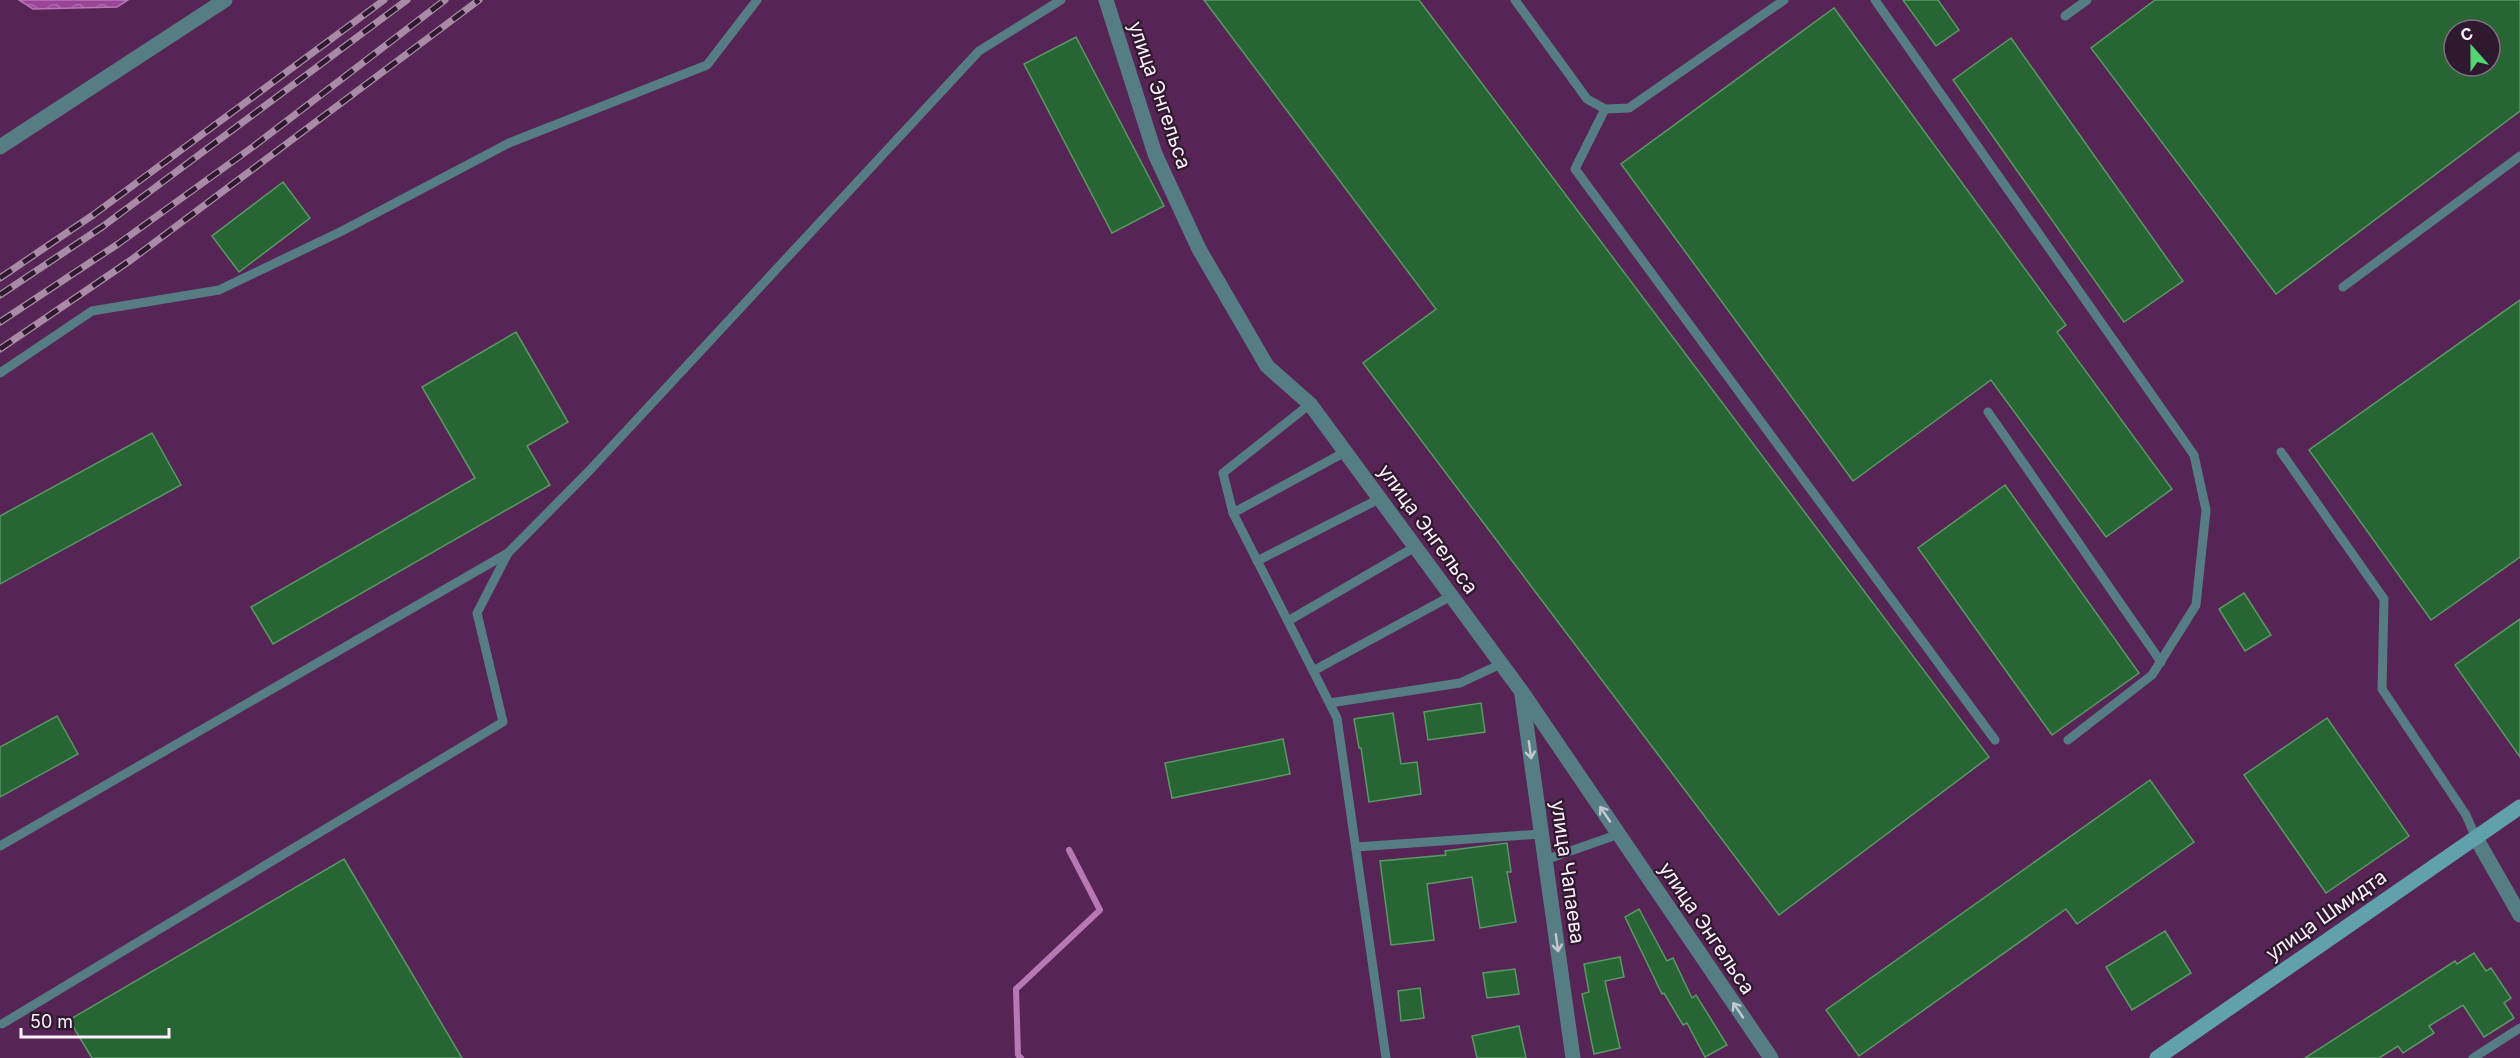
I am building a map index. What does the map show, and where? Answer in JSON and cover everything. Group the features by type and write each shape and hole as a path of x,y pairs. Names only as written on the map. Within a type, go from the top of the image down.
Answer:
{"main road":[{"name":"улица Шмидта","path":"2157,1058 2520,807"}],"street":[{"path":"0,147 225,0"},
{"name":"улица Энгельса","path":"1106,0 1155,154 1199,249 1267,366 1310,404 1522,692 1771,1058"},
{"name":"улица Чапаева","path":"1522,692 1573,1058"},
{"path":"2476,838 2520,915"}],"lane":[{"path":"0,373 92,311 219,290 342,231 509,143 707,64 757,0"},
{"path":"0,846 508,553 597,462 979,51 1061,0"},
{"path":"1515,0 1587,99 1605,109 1629,108 1784,0"},
{"path":"1875,0 2194,454 2206,510 2196,605 2152,675 2068,740"},
{"path":"2065,16 2087,0"},
{"path":"1605,109 1575,169 1995,740"},
{"path":"2343,287 2520,156"},
{"path":"1310,404 1223,473 1233,513 1337,718 1386,1058"},
{"path":"1988,412 2161,662"},
{"path":"1233,513 1345,452"},
{"path":"2281,452 2384,599 2382,690 2466,815 2476,838"},
{"path":"1257,561 1379,499"},
{"path":"1288,621 1415,547"},
{"path":"2,1024 503,722 477,613 508,553"},
{"path":"1313,671 1451,596"},
{"path":"1330,703 1460,683 1501,664"},
{"path":"1356,847 1542,834"},
{"path":"1545,860 1618,834"},
{"path":"2474,1058 2520,1028"}],"water":[{"path":"19,0 128,0 117,7 33,9"}],"building":[{"path":"1204,0 1419,0 1989,757 1779,915 1363,363 1436,309"},
{"path":"1903,0 1938,0 1959,30 1936,46"},
{"path":"2155,0 2520,0 2520,111 2276,294 2091,48"},
{"path":"1834,8 2066,325 2057,332 2172,489 2106,537 1991,380 1853,481 1621,164"},
{"path":"1076,37 1164,206 1112,233 1024,64"},
{"path":"2011,38 2183,281 2124,322 1953,80"},
{"path":"283,182 310,218 239,272 212,236"},
{"path":"2520,300 2520,557 2431,620 2309,450"},
{"path":"516,332 568,422 527,446 550,485 273,644 251,607 475,478 422,387"},
{"path":"152,433 181,485 0,584 0,516"},
{"path":"2005,485 2139,673 2052,735 1918,548"},
{"path":"2244,593 2271,635 2245,651 2219,609"},
{"path":"2520,619 2520,757 2455,665"},
{"path":"1481,703 1485,732 1428,740 1424,712"},
{"path":"1393,713 1401,764 1417,762 1421,794 1369,802 1354,719"},
{"path":"57,716 78,754 0,797 0,747"},
{"path":"2327,718 2409,836 2326,893 2244,775"},
{"path":"1283,739 1290,774 1172,798 1165,763"},
{"path":"2150,780 2194,842 2077,924 2066,909 1859,1056 1826,1010"},
{"path":"1507,843 1511,872 1507,872 1516,922 1480,928 1472,877 1427,884 1434,940 1391,945 1380,861 1446,855 1445,851"},
{"path":"344,859 462,1058 92,1058 69,1020"},
{"path":"1639,909 1667,961 1673,958 1692,998 1696,995 1727,1045 1705,1057 1687,1023 1683,1025 1664,993 1662,994 1625,917"},
{"path":"2165,931 2191,973 2132,1010 2106,967"},
{"path":"2474,953 2486,971 2491,968 2511,998 2504,1003 2514,1018 2484,1037 2463,1005 2429,1026 2434,1033 2403,1053 2398,1046 2379,1058 2305,1058 2455,961 2457,964"},
{"path":"1620,957 1624,977 1605,981 1620,1048 1594,1054 1582,994 1589,992 1584,964"},
{"path":"1515,969 1519,994 1487,998 1483,973"},
{"path":"1420,988 1424,1018 1401,1021 1398,991"},
{"path":"1519,1026 1526,1058 1477,1058 1472,1036"}],"waterway":[{"path":"1021,1058 1018,1055 1016,989 1100,910 1069,850"}],"railway":[{"path":"0,278 93,215 384,0"},
{"path":"0,295 102,227 407,0"},
{"path":"0,322 118,244 254,146 445,0"},
{"path":"0,349 131,260 479,0"}]}
